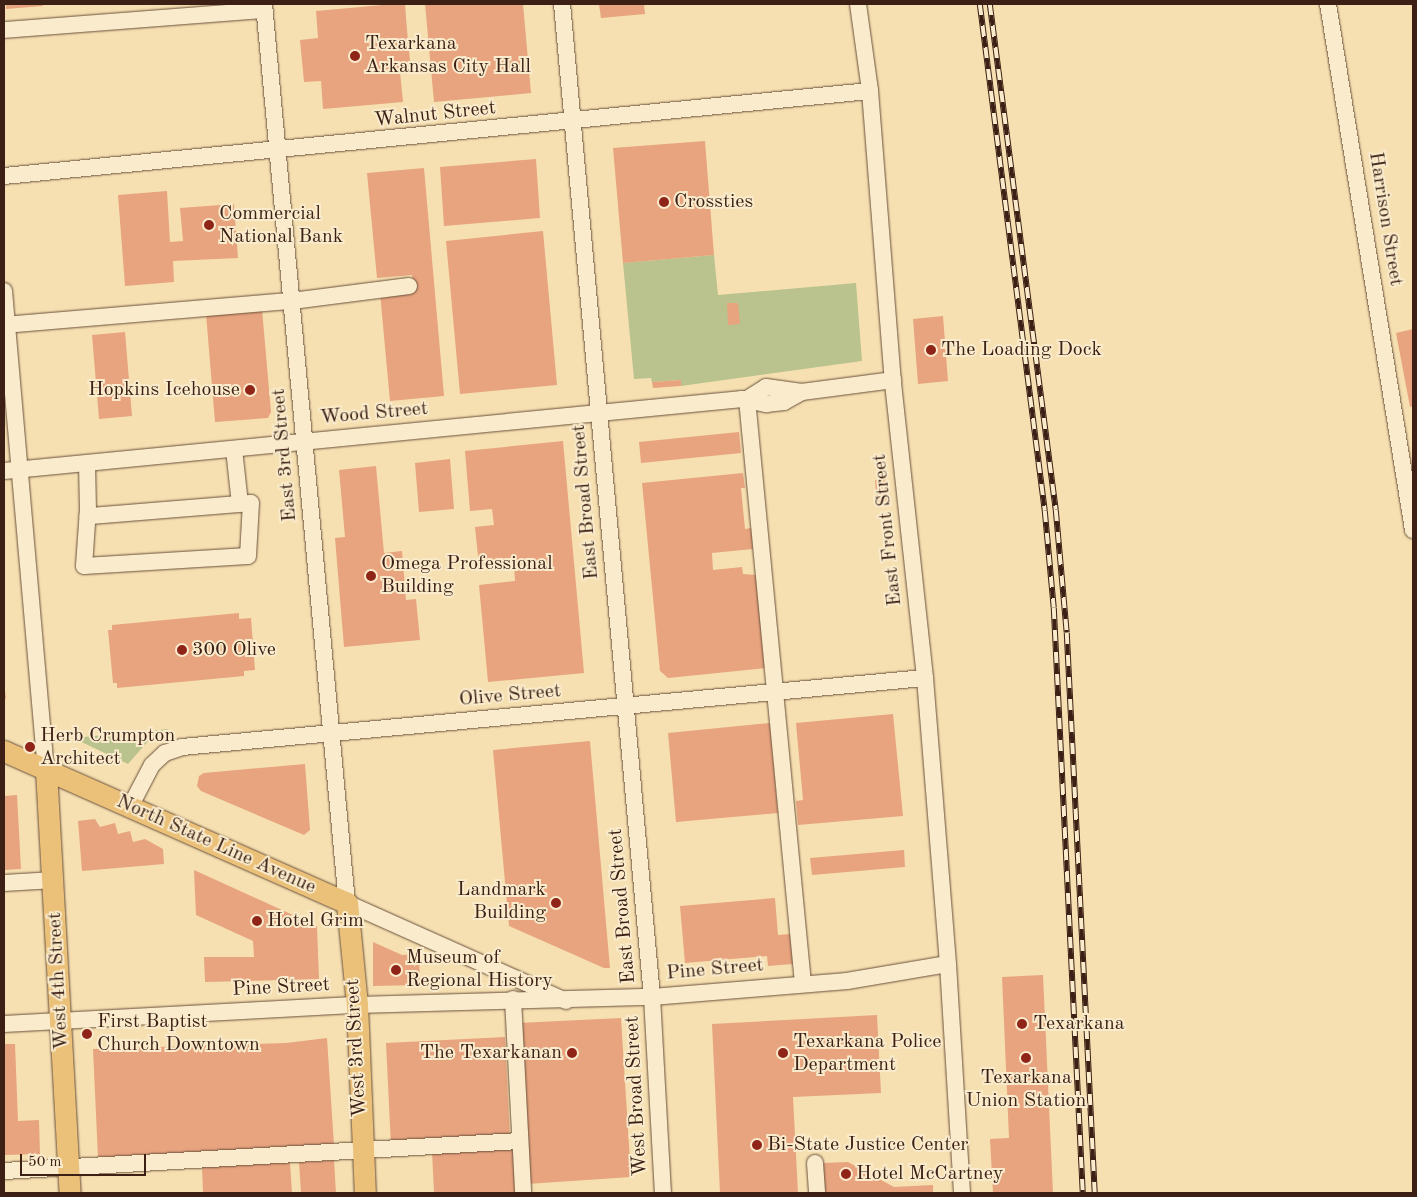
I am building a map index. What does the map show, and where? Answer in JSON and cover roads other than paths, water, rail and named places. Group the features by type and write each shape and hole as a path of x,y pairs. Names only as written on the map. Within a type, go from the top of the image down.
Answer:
{"main road":[{"name":"North State Line Avenue","path":"4,750 347,904"},
{"name":"West 4th Street","path":"46,770 54,880 70,1193"},
{"name":"West 3rd Street","path":"347,904 356,1005 364,1193"}],"street":[{"name":"East Broad Street","path":"562,4 571,123 600,414 652,997"},
{"name":"East Front Street","path":"858,4 870,91 893,380 924,678 948,964 962,1193"},
{"name":"Harrison Street","path":"1328,4 1413,530"},
{"path":"4,30 264,7"},
{"name":"East 3rd Street","path":"264,7 306,442 347,904"},
{"name":"Walnut Street","path":"4,176 571,123 870,91"},
{"path":"5,325 292,301 410,286"},
{"path":"4,291 5,325 21,470 46,770"},
{"name":"Wood Street","path":"4,471 747,399 766,404 784,402 802,392 893,380"},
{"path":"747,399 802,984"},
{"path":"234,449 240,504"},
{"path":"87,464 88,516 84,566 248,556 252,503 88,516"},
{"name":"Olive Street","path":"130,807 146,773 165,753 182,747 331,732 626,708 924,678"},
{"path":"4,883 54,880"},
{"name":"North State Line Avenue","path":"347,904 566,1001"},
{"name":"Pine Street","path":"4,1024 356,1005 513,999 566,1001 652,997 846,981 948,964"},
{"name":"West Broad Street","path":"652,997 663,1193"},
{"path":"513,999 523,1193"},
{"path":"4,1171 520,1141"},
{"path":"815,1163 817,1193"}],"railway":[{"path":"980,4 1045,511 1054,608 1083,1193"},
{"path":"990,4 1056,510 1067,633 1095,1193"}],"place":[{"name":"Texarkana Arkansas City Hall","path":"355,56"},
{"name":"Crossties","path":"664,202"},
{"name":"Commercial National Bank","path":"209,225"},
{"name":"The Loading Dock","path":"931,350"},
{"name":"Hopkins Icehouse","path":"250,390"},
{"name":"Omega Professional Building","path":"371,576"},
{"name":"300 Olive","path":"182,650"},
{"name":"Herb Crumpton Architect","path":"30,747"},
{"name":"Landmark Building","path":"556,903"},
{"name":"Hotel Grim","path":"257,921"},
{"name":"Museum of Regional History","path":"396,970"},
{"name":"Texarkana","path":"1022,1024"},
{"name":"First Baptist Church Downtown","path":"87,1034"},
{"name":"The Texarkanan","path":"572,1053"},
{"name":"Texarkana Police Department","path":"783,1053"},
{"name":"Texarkana Union Station","path":"1026,1058"},
{"name":"Bi-State Justice Center","path":"757,1145"},
{"name":"Hotel McCartney","path":"846,1174"}]}
